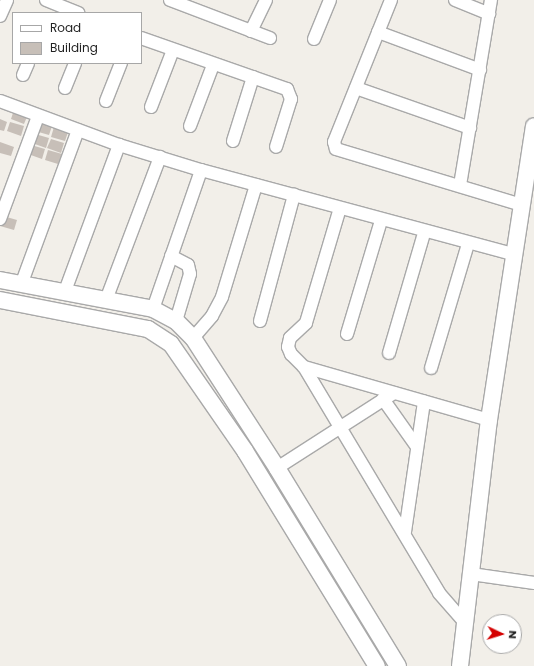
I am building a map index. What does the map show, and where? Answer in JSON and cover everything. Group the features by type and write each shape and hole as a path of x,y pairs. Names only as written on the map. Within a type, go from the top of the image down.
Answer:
{"street":[{"path":"0,16 7,0"},
{"path":"170,0 270,38"},
{"path":"251,31 266,0"},
{"path":"314,39 330,0"},
{"path":"391,0 334,142 336,149 460,185 522,205"},
{"path":"455,0 489,14"},
{"path":"460,185 491,0"},
{"path":"49,5 75,12"},
{"path":"378,32 480,70"},
{"path":"142,38 213,65 287,89 292,99 276,147"},
{"path":"151,107 173,50"},
{"path":"23,75 28,64"},
{"path":"65,88 75,64"},
{"path":"106,101 121,64"},
{"path":"190,126 213,65"},
{"path":"233,140 253,77"},
{"path":"356,88 470,128"},
{"path":"0,101 119,145 201,170 294,195 424,233 515,255"},
{"path":"0,219 38,116"},
{"path":"460,666 489,420 534,126"},
{"path":"21,285 78,130"},
{"path":"65,291 119,145"},
{"path":"106,300 160,157"},
{"path":"153,309 201,170"},
{"path":"192,338 212,316 222,297 256,186"},
{"path":"260,321 294,195"},
{"path":"340,208 306,323 290,338 288,348 304,367 338,427 405,532 439,593 466,624"},
{"path":"347,334 381,221"},
{"path":"389,353 424,233"},
{"path":"431,368 468,244"},
{"path":"171,256 188,265 190,274 176,321"},
{"path":"0,280 21,285 65,291 153,309 176,321 192,338 277,468 398,666"},
{"path":"0,300 148,329 171,344 245,451 377,666"},
{"path":"126,324 130,305"},
{"path":"304,367 489,420"},
{"path":"277,468 338,427 394,393"},
{"path":"383,399 417,447"},
{"path":"405,532 424,401"},
{"path":"471,574 534,583"}],"building":[{"path":"14,110 28,114 24,124 11,119"},
{"path":"0,119 7,122 4,131 0,130"},
{"path":"38,121 52,126 49,135 35,131"},
{"path":"10,122 24,126 21,136 7,131"},
{"path":"54,127 68,132 65,141 51,137"},
{"path":"35,134 49,138 46,148 32,143"},
{"path":"51,139 64,143 61,153 47,148"},
{"path":"0,142 14,147 11,156 0,153"},
{"path":"31,145 45,149 42,159 28,154"},
{"path":"48,150 62,154 58,164 45,160"},
{"path":"3,216 17,220 14,230 0,226"}]}
